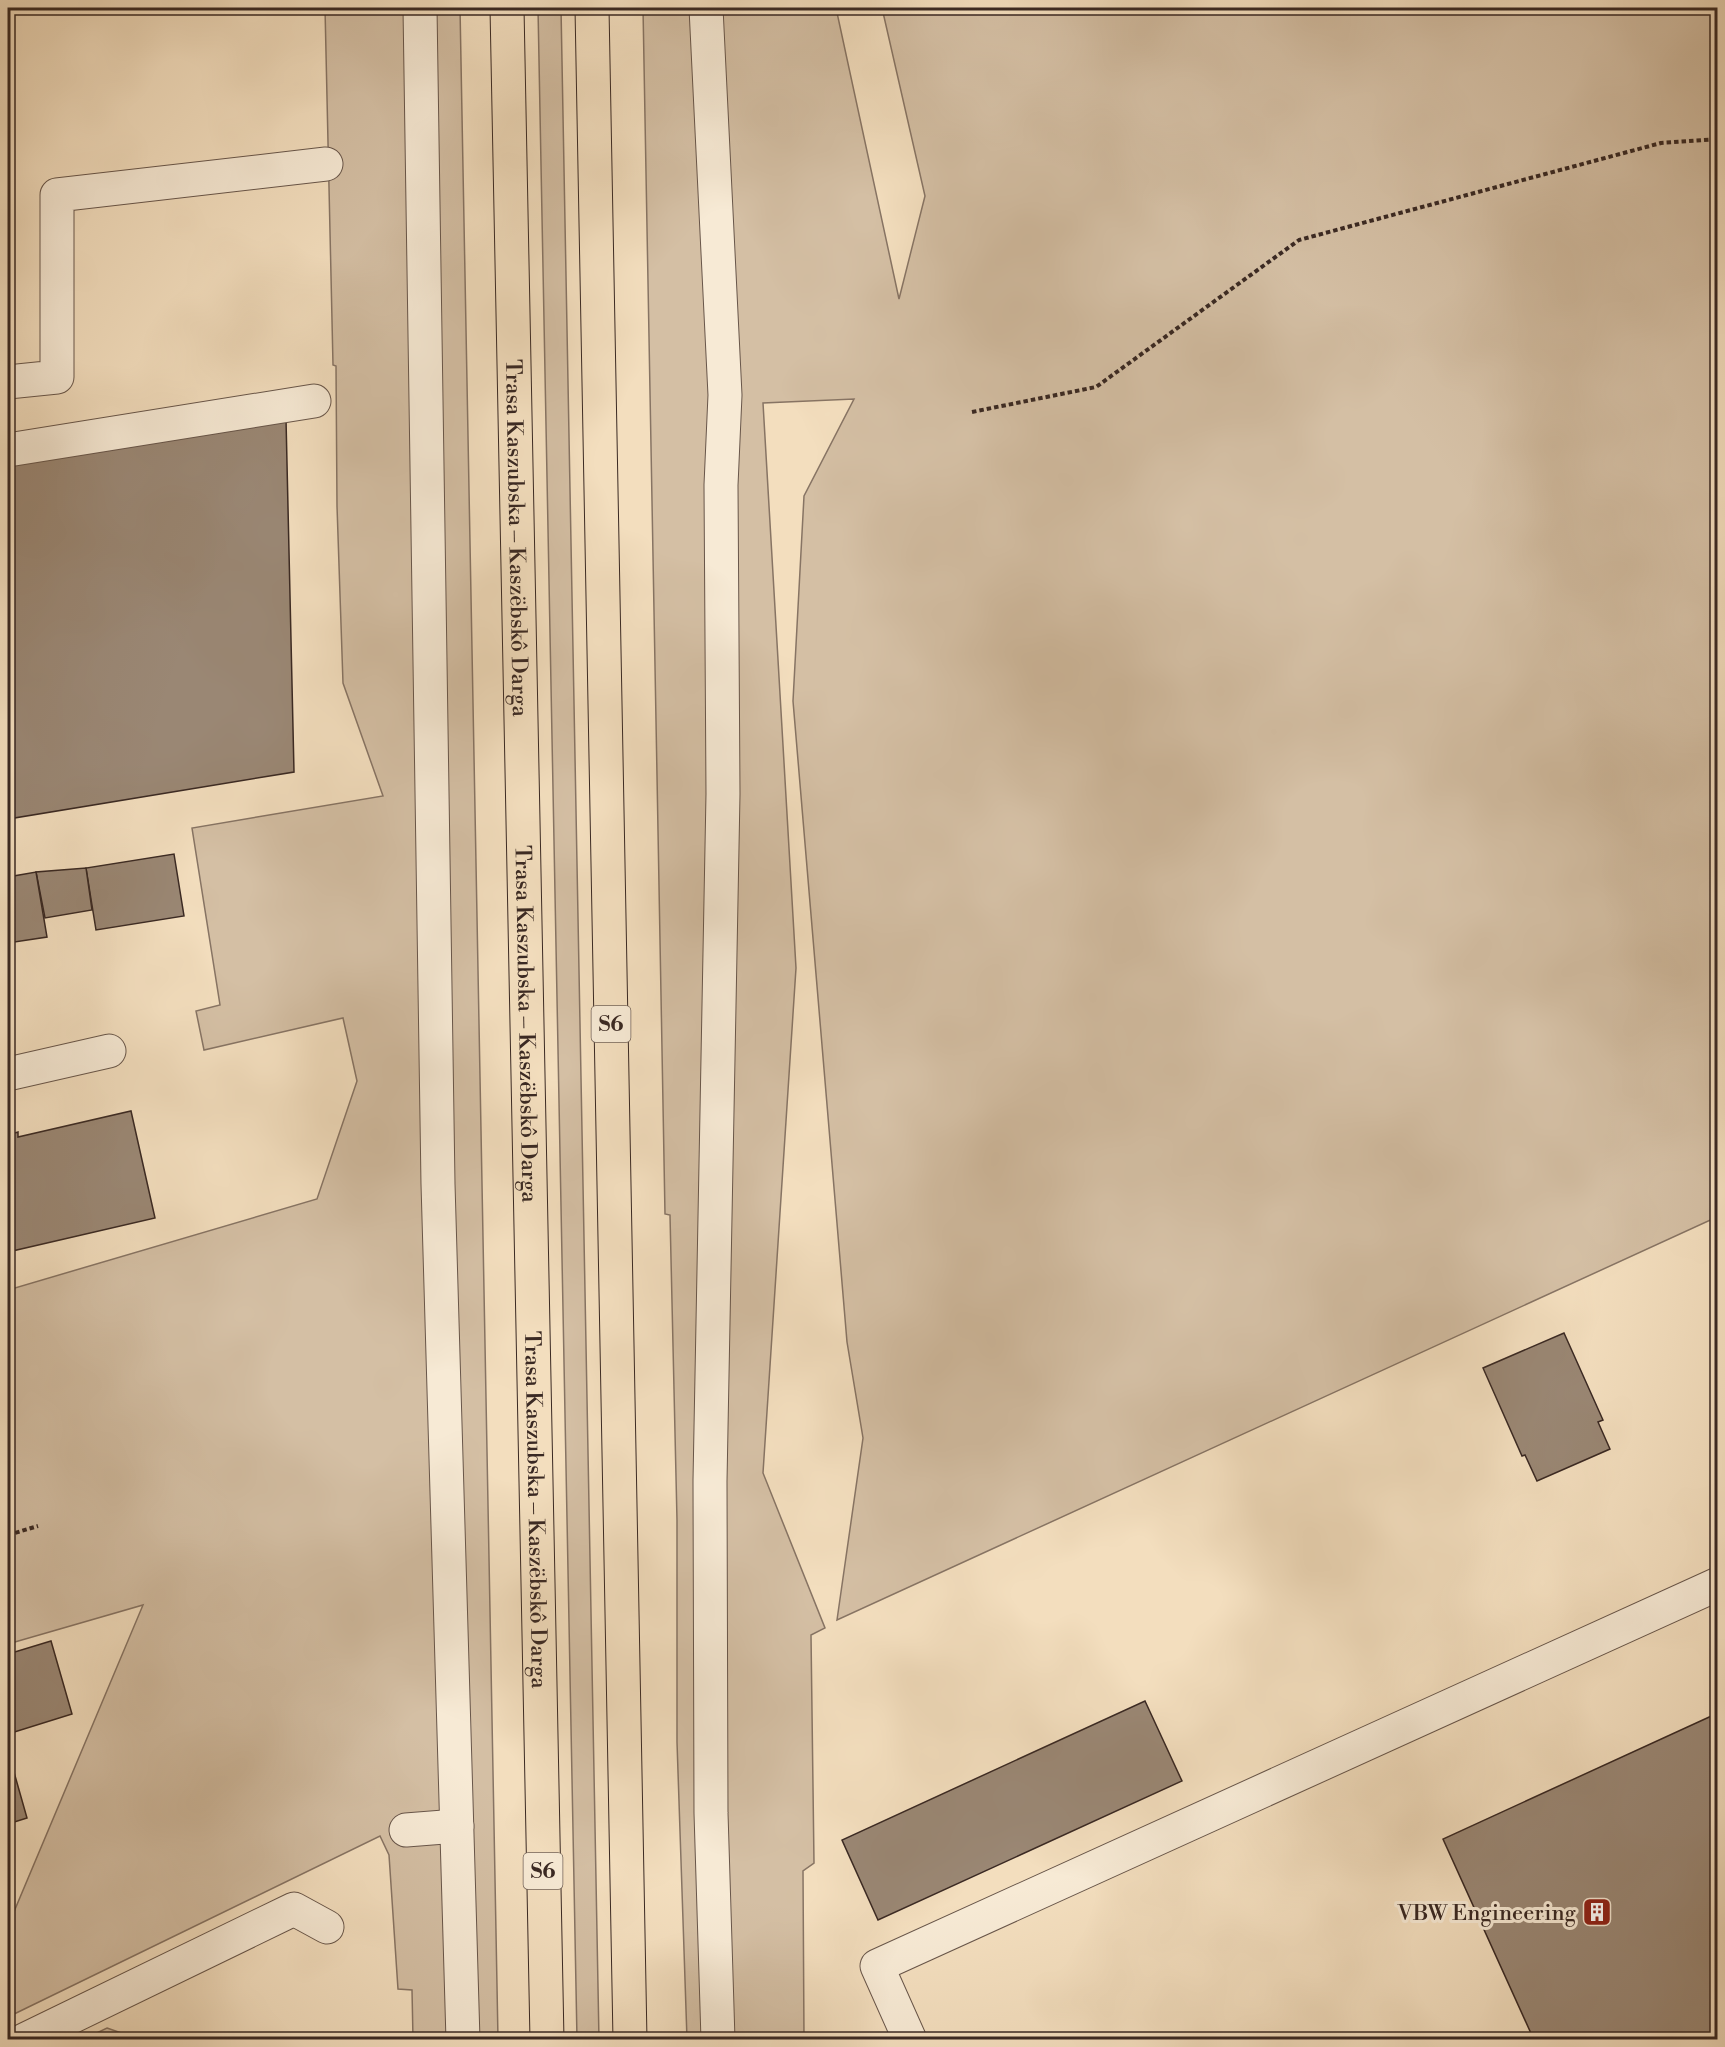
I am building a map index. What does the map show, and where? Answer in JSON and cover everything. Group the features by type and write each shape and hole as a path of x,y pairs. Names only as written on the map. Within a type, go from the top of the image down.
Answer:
{"highway":[{"name":"Trasa Kaszubska – Kaszëbskô Darga","path":"507,8 547,2040"},
{"name":"S6","path":"592,8 630,2040"}],"lane":[{"path":"420,8 438,1184 462,2040"},
{"path":"706,8 725,395 721,485 723,794 710,1481 711,1814 718,2040"},
{"path":"8,382 57,377 57,195 326,164"},
{"path":"8,450 314,401"},
{"path":"8,1074 109,1051"},
{"path":"910,2040 878,1966 1718,1584"},
{"path":"406,1830 457,1826"},
{"path":"24,2040 294,1909 327,1927"}],"path":[{"path":"972,412 1096,387 1299,240 1661,143 1718,139"},
{"path":"8,1534 38,1526"}],"shaded area":[{"path":"325,8 460,8 498,2039 413,2039 412,1990 398,1989 389,1855 380,1836 8,2017 8,1926 143,1605 8,1644 8,1290 317,1199 357,1081 343,1018 204,1050 196,1011 220,1005 192,828 383,796 343,683"},
{"path":"538,8 561,8 599,2040 577,2039"},
{"path":"643,8 836,8 899,299 925,196 882,8 1717,8 1717,1217 837,1620 863,1438 847,1342 793,701 804,496 854,399 763,403 796,968 763,1473 825,1628 811,1635 814,1863 803,1871 804,2039 687,2039 677,1742 677,1520 670,1215 665,1214"},
{"path":"107,2028 130,2036 133,2039 84,2039"}],"building":[{"path":"286,419 294,772 8,819 8,465"},
{"path":"174,854 184,916 96,930 86,868"},
{"path":"86,868 92,910 45,918 36,872"},
{"path":"36,872 47,937 8,943 8,877"},
{"path":"131,1111 155,1218 8,1252 8,1135 18,1132 18,1137"},
{"path":"1564,1333 1603,1420 1598,1422 1610,1449 1537,1481 1525,1455 1522,1456 1483,1368"},
{"path":"51,1641 72,1714 8,1734 8,1654"},
{"path":"1145,1701 1182,1781 878,1920 842,1840"},
{"name":"VBW Engineering","path":"1718,1713 1718,2040 1534,2040 1443,1839"},
{"path":"8,1751 27,1818 8,1824"}],"place":[{"name":"VBW Engineering","path":"1597,1912"}]}
